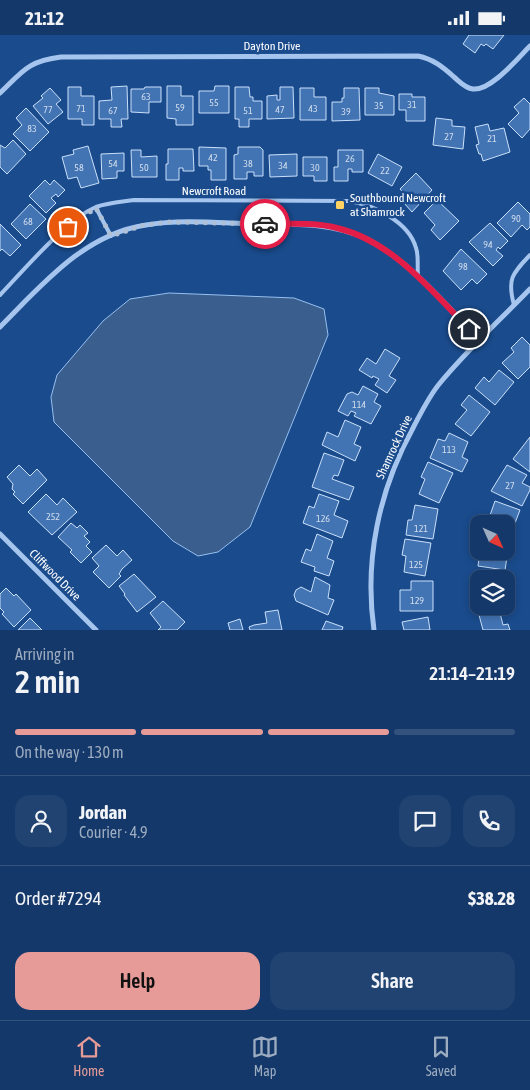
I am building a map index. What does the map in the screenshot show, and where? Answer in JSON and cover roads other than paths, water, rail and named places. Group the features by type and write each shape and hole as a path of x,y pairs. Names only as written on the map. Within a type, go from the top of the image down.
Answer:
{"street":[{"name":"Dayton Drive","path":"0,93 23,70 35,62 61,57 418,56 435,62 464,86 473,89 483,88 496,80 530,46"},
{"path":"0,327 75,255 111,236 144,225 170,222 313,225 338,228 365,238 388,251 418,276 479,339"},
{"name":"Shamrock Drive","path":"374,630 370,575 378,519 387,485 400,451 439,384 479,339 530,289"},
{"name":"Cliffwood Drive","path":"0,534 96,630"}],"lane":[{"name":"Newcroft Road","path":"0,295 68,227 96,208 134,200 349,201 363,203 391,217 410,235 417,249 418,276"},
{"path":"96,208 111,236"},
{"path":"514,305 510,282 516,270 530,255"}],"water":[{"path":"169,293 294,298 324,309 328,335 250,527 218,552 198,556 173,541 54,422 51,397 57,375 103,321 130,299"}],"place":[{"name":"Southbound Newcroft at Shamrock","path":"340,205"}]}
